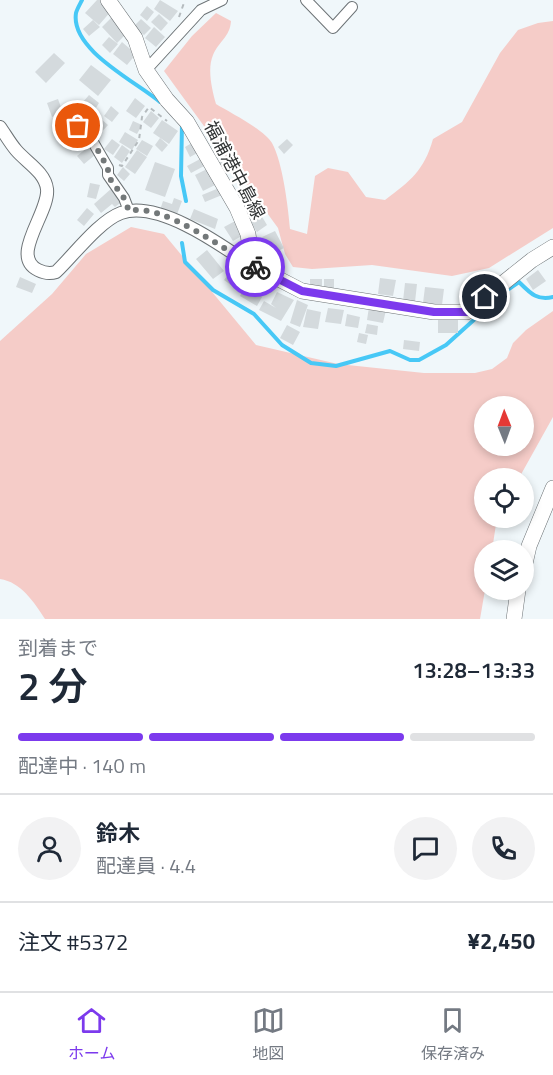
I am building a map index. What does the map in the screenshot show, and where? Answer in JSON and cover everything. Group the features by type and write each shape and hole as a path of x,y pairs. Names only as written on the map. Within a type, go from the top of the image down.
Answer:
{"main road":[{"name":"福浦港中島線","path":"108,0 135,38 146,70 204,149 237,208 248,234 250,248 246,262"},
{"path":"246,262 302,291 434,312 467,312 532,260 553,247"},
{"path":"532,540 553,488"},
{"path":"514,619 517,600"}],"street":[{"path":"146,70 201,10 222,0"},
{"path":"306,0 333,28 351,8"},
{"path":"67,115 93,142 108,168 108,176 124,198 129,211"},
{"path":"0,127 16,150 43,178 48,190 28,247 26,258 31,266 45,272 56,272 107,221 129,211 151,211 211,238 246,262"}],"path":[{"path":"108,168 116,164 122,166 139,140 142,117 149,107 168,122"}],"shaded area":[{"path":"216,13 231,21 229,31 215,50 211,61 211,79 216,104 255,127 272,143 282,173 290,229 307,234 315,176 328,168 348,172 366,197 385,200 415,174 425,159 433,139 462,122 500,53 518,30 553,21 553,228 489,268 452,276 372,265 312,269 293,267 285,254 278,228 164,71 192,36"},
{"path":"131,227 164,234 256,345 338,364 424,373 475,373 492,369 507,358 513,343 526,330 553,311 553,417 534,451 534,396 474,396 474,456 531,456 525,468 474,468 474,528 495,528 494,540 474,540 474,600 483,600 480,619 45,619 21,588 0,579 0,341 52,294 86,254"}],"building":[{"path":"97,0 101,0 112,10 99,25 85,13"},
{"path":"160,0 178,11 170,21 154,9"},
{"path":"147,6 154,12 147,21 140,15"},
{"path":"159,14 168,23 161,31 151,22"},
{"path":"113,16 129,31 117,43 102,27"},
{"path":"141,19 151,28 144,35 134,26"},
{"path":"93,20 100,27 89,36 83,29"},
{"path":"154,27 165,37 156,47 145,38"},
{"path":"109,37 118,44 110,53 102,45"},
{"path":"122,42 136,54 127,65 113,54"},
{"path":"54,53 65,63 46,83 35,72"},
{"path":"91,65 111,80 98,96 79,80"},
{"path":"89,95 99,103 94,111 83,102"},
{"path":"135,98 145,106 136,118 126,111"},
{"path":"58,99 63,113 52,117 47,103"},
{"path":"111,106 119,113 112,122 104,116"},
{"path":"92,111 108,125 97,137 81,124"},
{"path":"151,111 159,118 151,128 143,122"},
{"path":"162,120 178,131 169,144 153,133"},
{"path":"133,121 142,125 137,134 129,130"},
{"path":"125,132 138,140 132,150 119,142"},
{"path":"83,136 90,143 82,151 75,144"},
{"path":"160,138 168,145 162,152 155,145"},
{"path":"112,139 120,145 113,155 104,149"},
{"path":"287,139 293,145 284,154 278,147"},
{"path":"142,140 153,146 147,156 136,149"},
{"path":"195,141 201,151 190,157 185,147"},
{"path":"122,145 130,151 122,163 114,157"},
{"path":"88,147 95,155 84,164 77,156"},
{"path":"137,150 147,157 135,174 125,167"},
{"path":"227,155 232,166 223,171 218,160"},
{"path":"202,158 206,165 191,173 187,166"},
{"path":"155,162 175,169 165,197 145,190"},
{"path":"123,167 130,174 124,181 117,175"},
{"path":"211,167 219,183 203,191 195,175"},
{"path":"90,183 100,185 96,199 87,197"},
{"path":"112,188 123,201 115,207 112,204 101,213 94,204"},
{"path":"219,188 222,195 205,202 202,195"},
{"path":"174,198 182,201 176,217 160,210 163,201 172,204"},
{"path":"87,208 94,214 84,226 77,220"},
{"path":"194,209 218,219 215,229 190,219"},
{"path":"261,215 267,225 257,232 250,222"},
{"path":"237,220 245,234 233,241 224,227"},
{"path":"275,231 284,248 270,255 262,237"},
{"path":"207,250 224,271 213,279 196,259"},
{"path":"234,267 245,275 235,288 224,280"},
{"path":"538,270 546,281 533,290 526,279"},
{"path":"20,277 36,284 32,293 16,287"},
{"path":"380,278 396,280 393,296 378,294"},
{"path":"310,279 322,279 322,288 310,288"},
{"path":"324,279 334,279 334,290 324,290"},
{"path":"405,283 417,284 415,302 403,301"},
{"path":"245,287 262,297 257,306 240,296"},
{"path":"425,287 444,289 442,305 423,303"},
{"path":"277,292 294,300 281,321 259,310 264,301 276,308 271,304"},
{"path":"297,300 308,305 300,327 290,323"},
{"path":"369,307 386,310 383,323 367,320"},
{"path":"328,308 344,310 341,324 325,322"},
{"path":"307,309 321,312 318,329 303,327"},
{"path":"347,314 360,317 358,328 345,326"},
{"path":"438,320 458,320 458,333 438,333"},
{"path":"367,324 378,326 377,335 365,333"},
{"path":"287,325 300,332 293,345 280,338"},
{"path":"359,333 368,335 366,344 357,342"},
{"path":"404,340 420,342 419,351 403,349"}],"waterway":[{"path":"82,0 76,13 77,27 83,40 107,64 160,102"},
{"path":"182,124 181,176 186,201"},
{"path":"182,243 185,262 213,290 254,314 282,345 311,363 336,366 390,351 410,360 419,360 446,345 519,282 530,293 538,297 553,297"}],"way so far":[{"path":"78,126 93,142 108,168 108,176 124,198 129,211 135,209 151,211 211,238 255,267"}],"route":[{"path":"255,267 302,291 434,312 467,312 485,297"}]}
